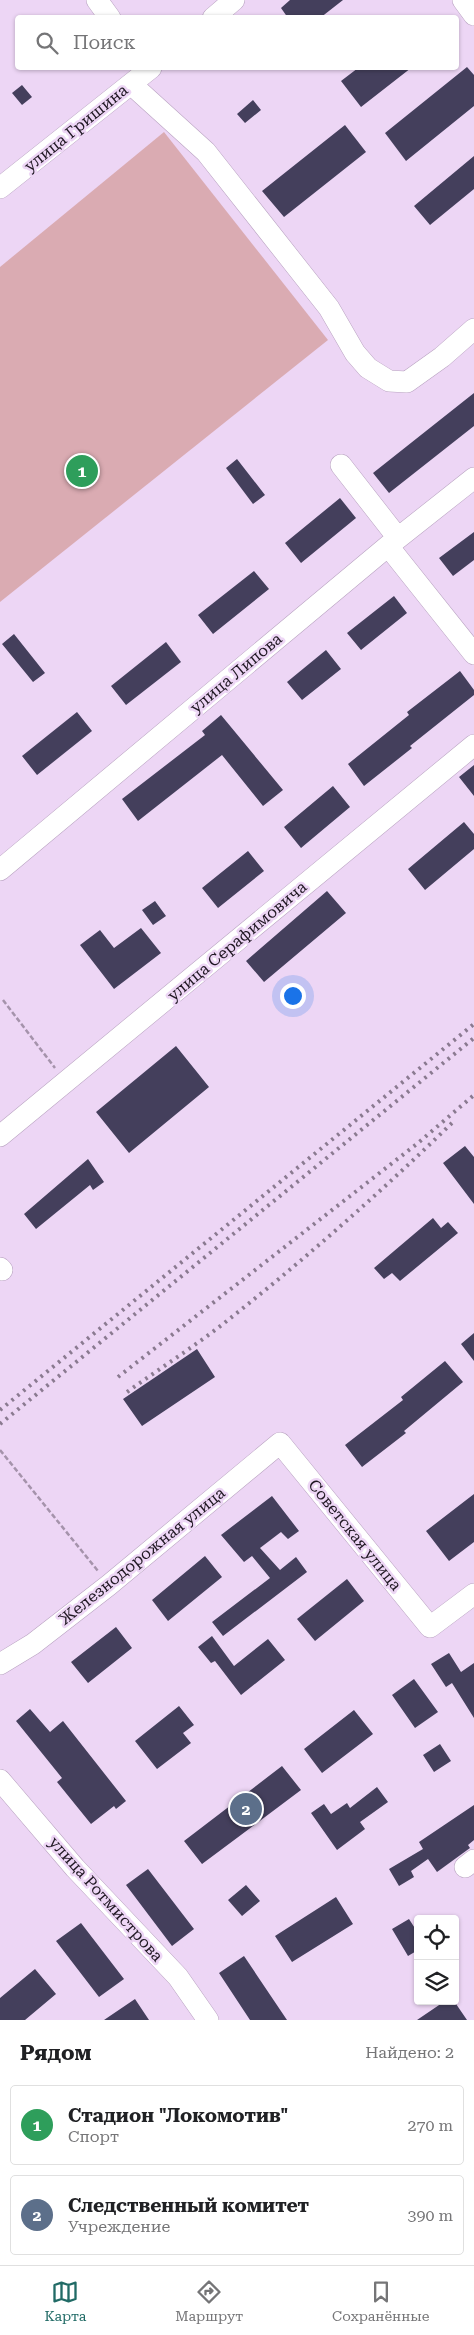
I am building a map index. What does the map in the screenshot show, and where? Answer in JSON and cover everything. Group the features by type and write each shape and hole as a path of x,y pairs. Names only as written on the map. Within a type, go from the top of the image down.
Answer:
{"street":[{"path":"97,0 108,15"},
{"path":"216,15 234,0"},
{"path":"462,0 474,15"},
{"name":"улица Гришина","path":"0,188 148,70"},
{"path":"131,84 206,152 329,308 355,353 368,368 389,381 407,382 442,357 474,330"},
{"path":"342,465 393,542 474,654"},
{"name":"улица Липова","path":"0,870 393,542 474,478"},
{"name":"улица Серафимовича","path":"0,1136 474,745"},
{"name":"Железнодорожная улица","path":"0,1664 33,1644 109,1585 280,1443"},
{"name":"Советская улица","path":"280,1443 430,1627 474,1595"},
{"name":"улица Ротмистрова","path":"0,1780 75,1868 178,1977 208,2020"}],"path":[{"path":"3,1000 58,1072"},
{"path":"0,1450 109,1585"}],"shaded area":[{"path":"164,132 328,340 0,602 0,267"}],"building":[{"path":"290,0 343,0 324,15 286,15 281,8"},
{"path":"467,67 474,75 474,106 406,161 385,133"},
{"path":"355,70 408,70 361,107 341,81"},
{"path":"22,85 32,97 22,105 12,93"},
{"path":"253,100 261,110 245,123 237,114"},
{"path":"345,125 366,152 284,217 262,191"},
{"path":"474,156 474,189 430,225 414,206"},
{"path":"474,393 474,426 389,493 373,473"},
{"path":"237,459 265,495 253,504 226,468"},
{"path":"340,498 356,518 301,563 285,543"},
{"path":"474,532 474,560 453,576 439,558"},
{"path":"254,571 269,589 213,634 198,615"},
{"path":"394,596 407,613 361,650 347,633"},
{"path":"14,634 45,673 33,682 2,644"},
{"path":"166,642 181,662 126,705 111,686"},
{"path":"326,650 341,669 302,700 287,682"},
{"path":"460,671 474,690 474,695 364,786 348,764 409,715 407,712"},
{"path":"77,712 92,731 37,775 22,756"},
{"path":"221,715 283,790 263,806 222,755 138,821 122,799 205,735 202,731"},
{"path":"474,765 474,796 459,777"},
{"path":"333,786 350,807 301,848 284,827"},
{"path":"464,822 474,834 474,849 425,890 408,869"},
{"path":"248,851 264,871 218,908 202,888"},
{"path":"327,891 346,913 264,982 246,961"},
{"path":"155,901 166,916 153,925 142,910"},
{"path":"141,928 161,953 114,989 80,945 100,930 114,948"},
{"path":"176,1046 209,1087 129,1153 96,1112"},
{"path":"465,1146 474,1157 474,1204 443,1163"},
{"path":"88,1159 104,1182 93,1190 90,1185 36,1229 24,1214"},
{"path":"433,1218 441,1228 448,1222 458,1233 400,1281 392,1273 384,1279 374,1268"},
{"path":"474,1333 474,1361 461,1344"},
{"path":"197,1349 215,1377 142,1426 123,1399"},
{"path":"445,1361 463,1382 404,1431 406,1433 362,1467 345,1445 403,1400 401,1397"},
{"path":"474,1494 474,1542 449,1561 426,1531"},
{"path":"272,1496 299,1531 288,1539 281,1532 260,1548 280,1570 296,1557 307,1572 223,1636 212,1622 270,1578 252,1556 244,1562 221,1535"},
{"path":"205,1556 222,1577 168,1621 152,1600"},
{"path":"347,1579 364,1601 315,1641 297,1619"},
{"path":"116,1627 132,1648 88,1683 71,1662"},
{"path":"212,1636 234,1666 268,1639 285,1660 241,1695 215,1661 211,1663 198,1647"},
{"path":"449,1653 461,1672 474,1663 474,1718 452,1683 446,1687 431,1664"},
{"path":"414,1679 438,1712 415,1728 392,1695"},
{"path":"179,1706 194,1725 183,1733 191,1743 157,1769 135,1741"},
{"path":"30,1709 50,1732 63,1721 126,1801 116,1809 114,1806 91,1824 57,1782 62,1778 16,1721"},
{"path":"354,1710 373,1734 322,1773 304,1749"},
{"path":"440,1744 451,1761 434,1772 423,1755"},
{"path":"282,1766 301,1790 202,1864 184,1841"},
{"path":"377,1787 388,1802 360,1822 365,1829 337,1850 311,1813 324,1804 331,1814 347,1803 350,1808"},
{"path":"474,1805 474,1840 468,1845 470,1848 437,1872 428,1859 411,1871 414,1877 399,1886 389,1869 423,1849 419,1842"},
{"path":"148,1869 194,1929 172,1946 126,1885"},
{"path":"246,1885 260,1901 242,1916 228,1900"},
{"path":"336,1897 353,1924 292,1962 275,1936"},
{"path":"409,1919 414,1927 414,1952 408,1956 392,1929"},
{"path":"81,1923 124,1979 99,1997 56,1941"},
{"path":"244,1956 287,2020 250,2020 219,1973"},
{"path":"35,1969 56,1994 25,2020 0,2020 0,1998"},
{"path":"135,1999 149,2020 104,2020"},
{"path":"439,2005 457,2005 467,2020 417,2020"}],"railway":[{"path":"0,1410 474,1024"},
{"path":"0,1424 474,1038"},
{"path":"118,1377 418,1143 474,1095"},
{"path":"127,1392 211,1333 282,1276 398,1175 453,1122"}],"place":[{"name":"Стадион \"Локомотив\"","path":"82,471"},
{"name":"Следственный комитет","path":"246,1809"}]}
